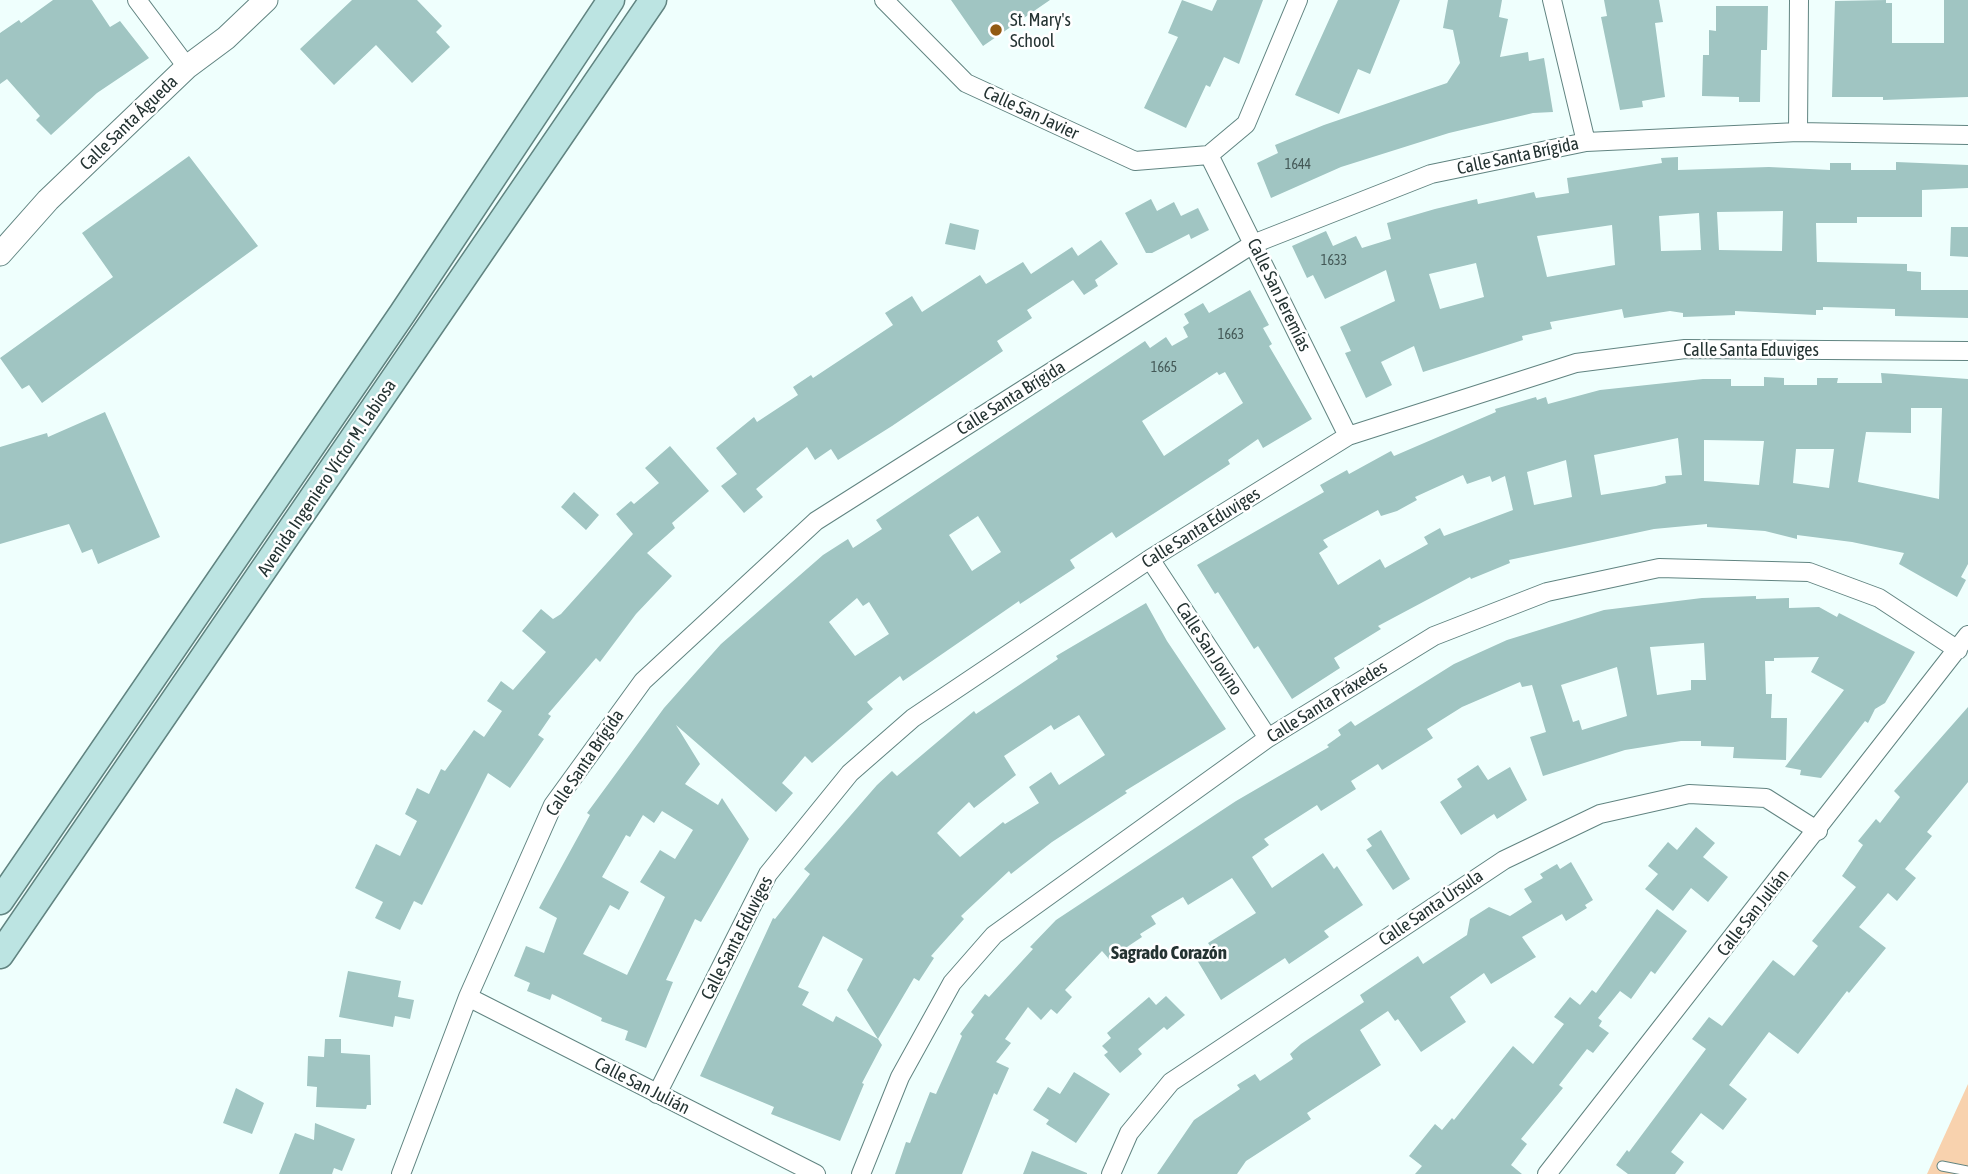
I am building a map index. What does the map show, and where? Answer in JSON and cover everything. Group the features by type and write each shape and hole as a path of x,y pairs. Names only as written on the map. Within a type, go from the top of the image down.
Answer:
{"main road":[{"name":"Avenida Ingeniero Víctor M. Labiosa","path":"0,901 347,395 611,0"},
{"name":"Avenida Ingeniero Víctor M. Labiosa","path":"0,954 653,0"}],"street":[{"path":"137,0 187,67"},
{"name":"Calle Santa Águeda","path":"0,254 47,200 187,67 226,38 266,0"},
{"name":"Calle San Javier","path":"884,0 965,83 1135,161 1209,155"},
{"path":"1209,155 1246,124 1298,0"},
{"path":"1552,0 1586,142"},
{"path":"1797,132 1799,0"},
{"name":"Calle Santa Brígida","path":"401,1174 468,997 552,805 643,681 816,522 1253,244 1431,174 1586,142 1797,132 1968,135"},
{"name":"Calle San Jeremías","path":"1209,155 1348,436"},
{"name":"Calle Santa Eduviges","path":"657,1094 768,874 850,773 913,719 1150,559 1348,436 1576,363 1685,349 1968,351"},
{"name":"Calle San Jovino","path":"1150,559 1268,738"},
{"name":"Calle Santa Práxedes","path":"861,1174 900,1077 952,983 994,935 1268,738 1434,636 1547,592 1659,568 1809,572 1879,598 1958,650"},
{"name":"Calle San Julián","path":"1547,1174 1818,831 1968,635"},
{"name":"Calle Santa Úrsula","path":"1111,1174 1129,1133 1171,1082 1504,860 1600,814 1689,794 1766,798 1818,831"},
{"name":"Calle San Julián","path":"468,997 816,1174"}],"lane":[{"path":"1942,1166 1968,1171"}],"shaded area":[{"path":"1968,1084 1968,1174 1927,1174"}],"building":[{"path":"53,0 92,0 110,27 120,21 149,58 97,93 51,135 36,120 40,116 7,79 0,84 0,33 19,20 21,23"},
{"path":"352,0 417,0 442,26 436,32 450,47 412,83 376,45 334,85 300,49"},
{"path":"951,0 1050,0 983,46"},
{"path":"1182,0 1212,11 1217,0 1263,0 1239,64 1224,57 1210,87 1206,85 1186,128 1144,108 1178,37 1168,33"},
{"path":"1338,0 1400,0 1370,74 1358,69 1339,114 1295,95"},
{"path":"1448,0 1502,0 1499,17 1508,19 1500,57 1528,52 1529,61 1544,58 1553,112 1533,113 1449,133 1341,167 1271,198 1257,163 1278,153 1275,145 1324,125 1447,83 1460,63 1453,30 1443,28"},
{"path":"1604,0 1659,0 1663,22 1655,23 1665,97 1642,101 1643,107 1620,110 1601,17 1607,16"},
{"path":"1886,0 1886,3 1892,3 1892,43 1944,43 1944,0 1968,0 1968,97 1883,100 1883,97 1832,97 1835,1"},
{"path":"1716,6 1768,6 1767,50 1761,50 1760,102 1739,102 1739,97 1702,96 1703,55 1709,55 1709,30 1716,31"},
{"path":"189,156 258,246 42,403 29,385 22,389 0,358 113,277 82,233"},
{"path":"1678,157 1678,170 1769,167 1830,170 1830,163 1851,163 1851,170 1896,170 1896,162 1968,165 1968,188 1922,190 1922,217 1857,217 1857,223 1816,223 1817,262 1907,264 1907,271 1921,272 1921,290 1968,290 1968,318 1895,316 1895,309 1823,307 1823,310 1816,310 1816,315 1735,311 1735,315 1683,317 1683,313 1670,311 1624,318 1622,309 1550,322 1552,329 1522,336 1523,340 1423,372 1414,346 1381,362 1392,385 1366,398 1345,353 1351,351 1340,327 1395,301 1386,270 1325,299 1313,275 1307,278 1292,246 1326,231 1333,246 1356,236 1362,248 1391,239 1387,223 1477,199 1478,204 1534,192 1536,198 1569,193 1567,178 1662,163 1661,158","holes":["1783,211 1782,251 1719,250 1717,212","1699,213 1701,250 1661,251 1659,216","1612,225 1615,265 1547,277 1537,236","1476,263 1484,297 1440,309 1429,274"]},
{"path":"1151,199 1157,211 1174,202 1181,216 1198,208 1209,230 1191,239 1189,234 1152,253 1146,253 1125,213"},
{"path":"950,223 979,230 975,250 945,244"},
{"path":"1951,227 1968,227 1968,257 1950,256"},
{"path":"1101,240 1118,264 1095,280 1098,286 1084,295 1073,280 1027,310 1032,318 997,341 1003,351 892,426 838,460 831,449 815,460 807,447 756,489 763,497 744,513 721,486 737,474 716,448 754,417 757,422 798,395 793,387 811,375 813,378 893,325 885,313 912,296 922,312 980,275 986,284 1023,262 1031,274 1072,247 1078,256"},
{"path":"1250,290 1269,325 1263,328 1272,344 1269,346 1312,419 1263,448 1258,439 1228,460 1230,464 1116,538 1112,532 1070,560 1075,568 1020,604 1019,601 903,681 900,676 867,702 873,709 812,763 805,756 782,783 793,793 776,812 676,725 700,764 685,784 718,805 722,798 749,839 701,922 695,919 666,980 673,982 646,1048 625,1040 628,1031 601,1021 602,1018 552,994 550,1000 527,991 530,983 514,976 526,946 544,953 557,918 539,908 590,815 587,813 664,708 721,644 823,555 848,539 853,548 882,529 876,520 1145,341 1150,348 1166,337 1172,346 1188,337 1183,327 1189,323 1184,314 1203,303 1209,313","holes":["1217,372 1219,375 1225,372 1243,403 1164,456 1142,421","978,516 1001,552 972,571 949,535","857,598 863,606 869,602 889,634 855,656 829,622","662,811 693,830 675,859 660,850 640,882 665,897 627,975 583,954 610,905 619,910 629,892 602,877 626,835 630,837 643,815 654,823"]},
{"path":"1881,373 1968,379 1968,564 1961,577 1966,580 1957,597 1899,564 1904,553 1852,542 1797,535 1797,539 1765,531 1707,527 1707,524 1654,529 1509,560 1510,563 1471,579 1470,577 1378,626 1381,629 1334,658 1340,668 1292,699 1258,646 1254,649 1218,592 1215,594 1197,565 1324,492 1320,485 1347,470 1349,474 1391,451 1394,456 1496,412 1495,409 1536,397 1537,400 1546,397 1548,404 1600,390 1703,379 1731,379 1731,386 1764,386 1764,377 1784,378 1784,385 1817,385 1817,378 1838,378 1837,383 1882,383","holes":["1911,408 1942,408 1939,499 1858,482 1866,432 1911,433","1678,438 1682,475 1665,476 1666,483 1656,486 1601,495 1594,455","1704,440 1764,441 1759,485 1704,481","1796,449 1834,449 1829,488 1793,483","1566,460 1572,497 1534,505 1527,472","1463,475 1467,484 1490,476 1492,482 1505,476 1513,510 1444,536 1440,528 1424,537 1428,544 1385,568 1380,559 1338,585 1319,553 1328,547 1323,540 1378,510 1381,516 1417,500 1415,497"]},
{"path":"105,412 160,537 98,564 92,549 82,553 69,524 0,544 0,447 47,433 48,437"},
{"path":"670,446 709,491 672,523 675,528 647,553 672,576 636,614 600,662 596,658 548,714 551,716 538,735 544,739 510,788 488,773 422,905 414,901 400,930 375,918 383,902 355,888 376,844 400,856 417,821 405,814 417,788 429,794 441,769 445,771 474,730 484,737 502,711 487,701 501,681 513,690 546,652 522,631 541,609 553,619 561,614 633,534 616,514 631,501 634,504 659,483 645,468"},
{"path":"574,492 599,515 586,530 561,507"},
{"path":"1702,598 1789,598 1789,608 1819,607 1837,617 1839,613 1915,652 1885,703 1875,709 1868,723 1865,721 1821,778 1800,775 1801,770 1785,767 1844,690 1811,672 1819,657 1774,658 1774,661 1765,661 1766,694 1772,694 1771,718 1787,718 1786,760 1733,758 1734,747 1701,746 1701,741 1681,741 1625,750 1543,776 1530,737 1546,732 1532,685 1522,687 1520,682 1462,707 1427,729 1433,738 1382,770 1378,764 1351,781 1356,789 1321,811 1317,805 1264,839 1269,845 1252,857 1272,888 1323,853 1334,869 1337,866 1363,905 1324,931 1329,937 1289,964 1285,958 1221,1000 1197,960 1213,950 1208,943 1256,913 1232,878 1188,905 1183,897 1151,916 1156,924 1109,959 1102,951 1065,990 1072,997 1057,1014 1051,1009 1041,1020 1028,1007 1005,1039 1011,1043 996,1062 1009,1068 997,1095 994,1093 962,1174 895,1174 906,1142 910,1143 930,1092 936,1094 962,1036 960,1034 974,1015 971,1012 985,994 989,997 1056,920 1236,801 1329,747 1327,745 1341,735 1338,730 1351,721 1355,726 1454,664 1507,640 1604,610","holes":["1704,643 1706,680 1691,680 1691,690 1657,695 1650,647","1617,667 1627,716 1582,730 1579,720 1573,722 1561,685"]},
{"path":"1146,603 1167,641 1226,729 1125,791 1127,793 1052,842 1011,874 1009,871 961,916 964,919 931,956 934,958 919,981 914,978 878,1039 882,1045 862,1083 864,1084 840,1141 771,1114 774,1107 700,1076 773,918 775,919 810,874 804,869 892,771 897,776 974,711 976,714 1058,659 1056,656","holes":["1079,715 1105,755 1059,785 1051,772 1029,787 1039,803 1005,824 1003,822 960,857 937,833 969,802 974,808 1016,775 1004,756 1051,725 1054,730","823,936 863,959 847,990 878,1039 836,1016 833,1022 802,1005 809,992 798,987"]},
{"path":"1968,707 1968,782 1927,832 1932,836 1905,869 1916,878 1897,901 1888,893 1859,927 1886,948 1849,993 1847,991 1798,1054 1769,1032 1729,1085 1747,1099 1723,1130 1701,1113 1671,1152 1684,1162 1675,1174 1628,1174 1616,1165 1627,1150 1629,1152 1706,1049 1692,1039 1709,1017 1722,1026 1773,960 1794,976 1818,946 1812,941 1856,887 1842,876 1863,845 1858,841 1876,819 1880,823 1900,797 1894,791"},
{"path":"1478,765 1488,780 1510,767 1527,800 1497,819 1494,814 1461,835 1440,802 1462,787 1457,779"},
{"path":"1696,827 1715,843 1703,857 1728,877 1708,902 1691,888 1673,911 1645,889 1658,874 1648,866 1668,842 1677,850"},
{"path":"1381,830 1410,879 1393,890 1366,850 1372,846 1367,839"},
{"path":"1571,862 1593,900 1585,905 1587,908 1566,921 1562,914 1522,937 1536,957 1491,984 1484,973 1450,997 1466,1022 1421,1052 1398,1019 1395,1021 1388,1011 1360,1030 1381,1065 1307,1113 1311,1119 1246,1161 1237,1174 1157,1174 1194,1120 1240,1089 1237,1085 1255,1074 1260,1081 1293,1059 1290,1054 1301,1044 1364,1002 1360,995 1418,956 1423,964 1467,935 1470,919 1489,907 1510,916 1532,902 1524,889 1543,878 1540,874 1557,864 1560,869"},
{"path":"1657,909 1687,931 1655,974 1651,971 1631,999 1620,991 1598,1018 1602,1021 1599,1026 1609,1033 1593,1053 1587,1049 1559,1085 1563,1088 1521,1139 1527,1144 1511,1165 1522,1174 1415,1174 1422,1166 1409,1156 1435,1124 1442,1130 1452,1118 1454,1120 1513,1046 1533,1064 1564,1024 1554,1017 1570,997 1580,1005 1592,990 1596,993"},
{"path":"348,971 401,981 398,997 414,1000 410,1019 395,1016 393,1027 339,1017"},
{"path":"1166,996 1185,1015 1167,1030 1164,1027 1138,1049 1142,1054 1120,1073 1104,1055 1108,1052 1102,1046 1111,1038 1107,1033 1149,997 1156,1005"},
{"path":"325,1039 341,1039 341,1053 370,1055 371,1105 367,1105 366,1109 316,1107 317,1087 307,1086 308,1056 324,1057"},
{"path":"1074,1072 1110,1094 1076,1143 1046,1124 1049,1120 1033,1110 1048,1087 1060,1094"},
{"path":"236,1088 264,1103 252,1134 223,1123"},
{"path":"315,1123 355,1139 342,1171 334,1168 332,1174 279,1174 295,1133 314,1140"},
{"path":"1032,1151 1087,1173 1087,1174 1023,1174"}],"place":[{"name":"St. Mary's School","path":"996,30"}],"district":[{"name":"Sagrado Corazón","path":"1169,953"}]}
